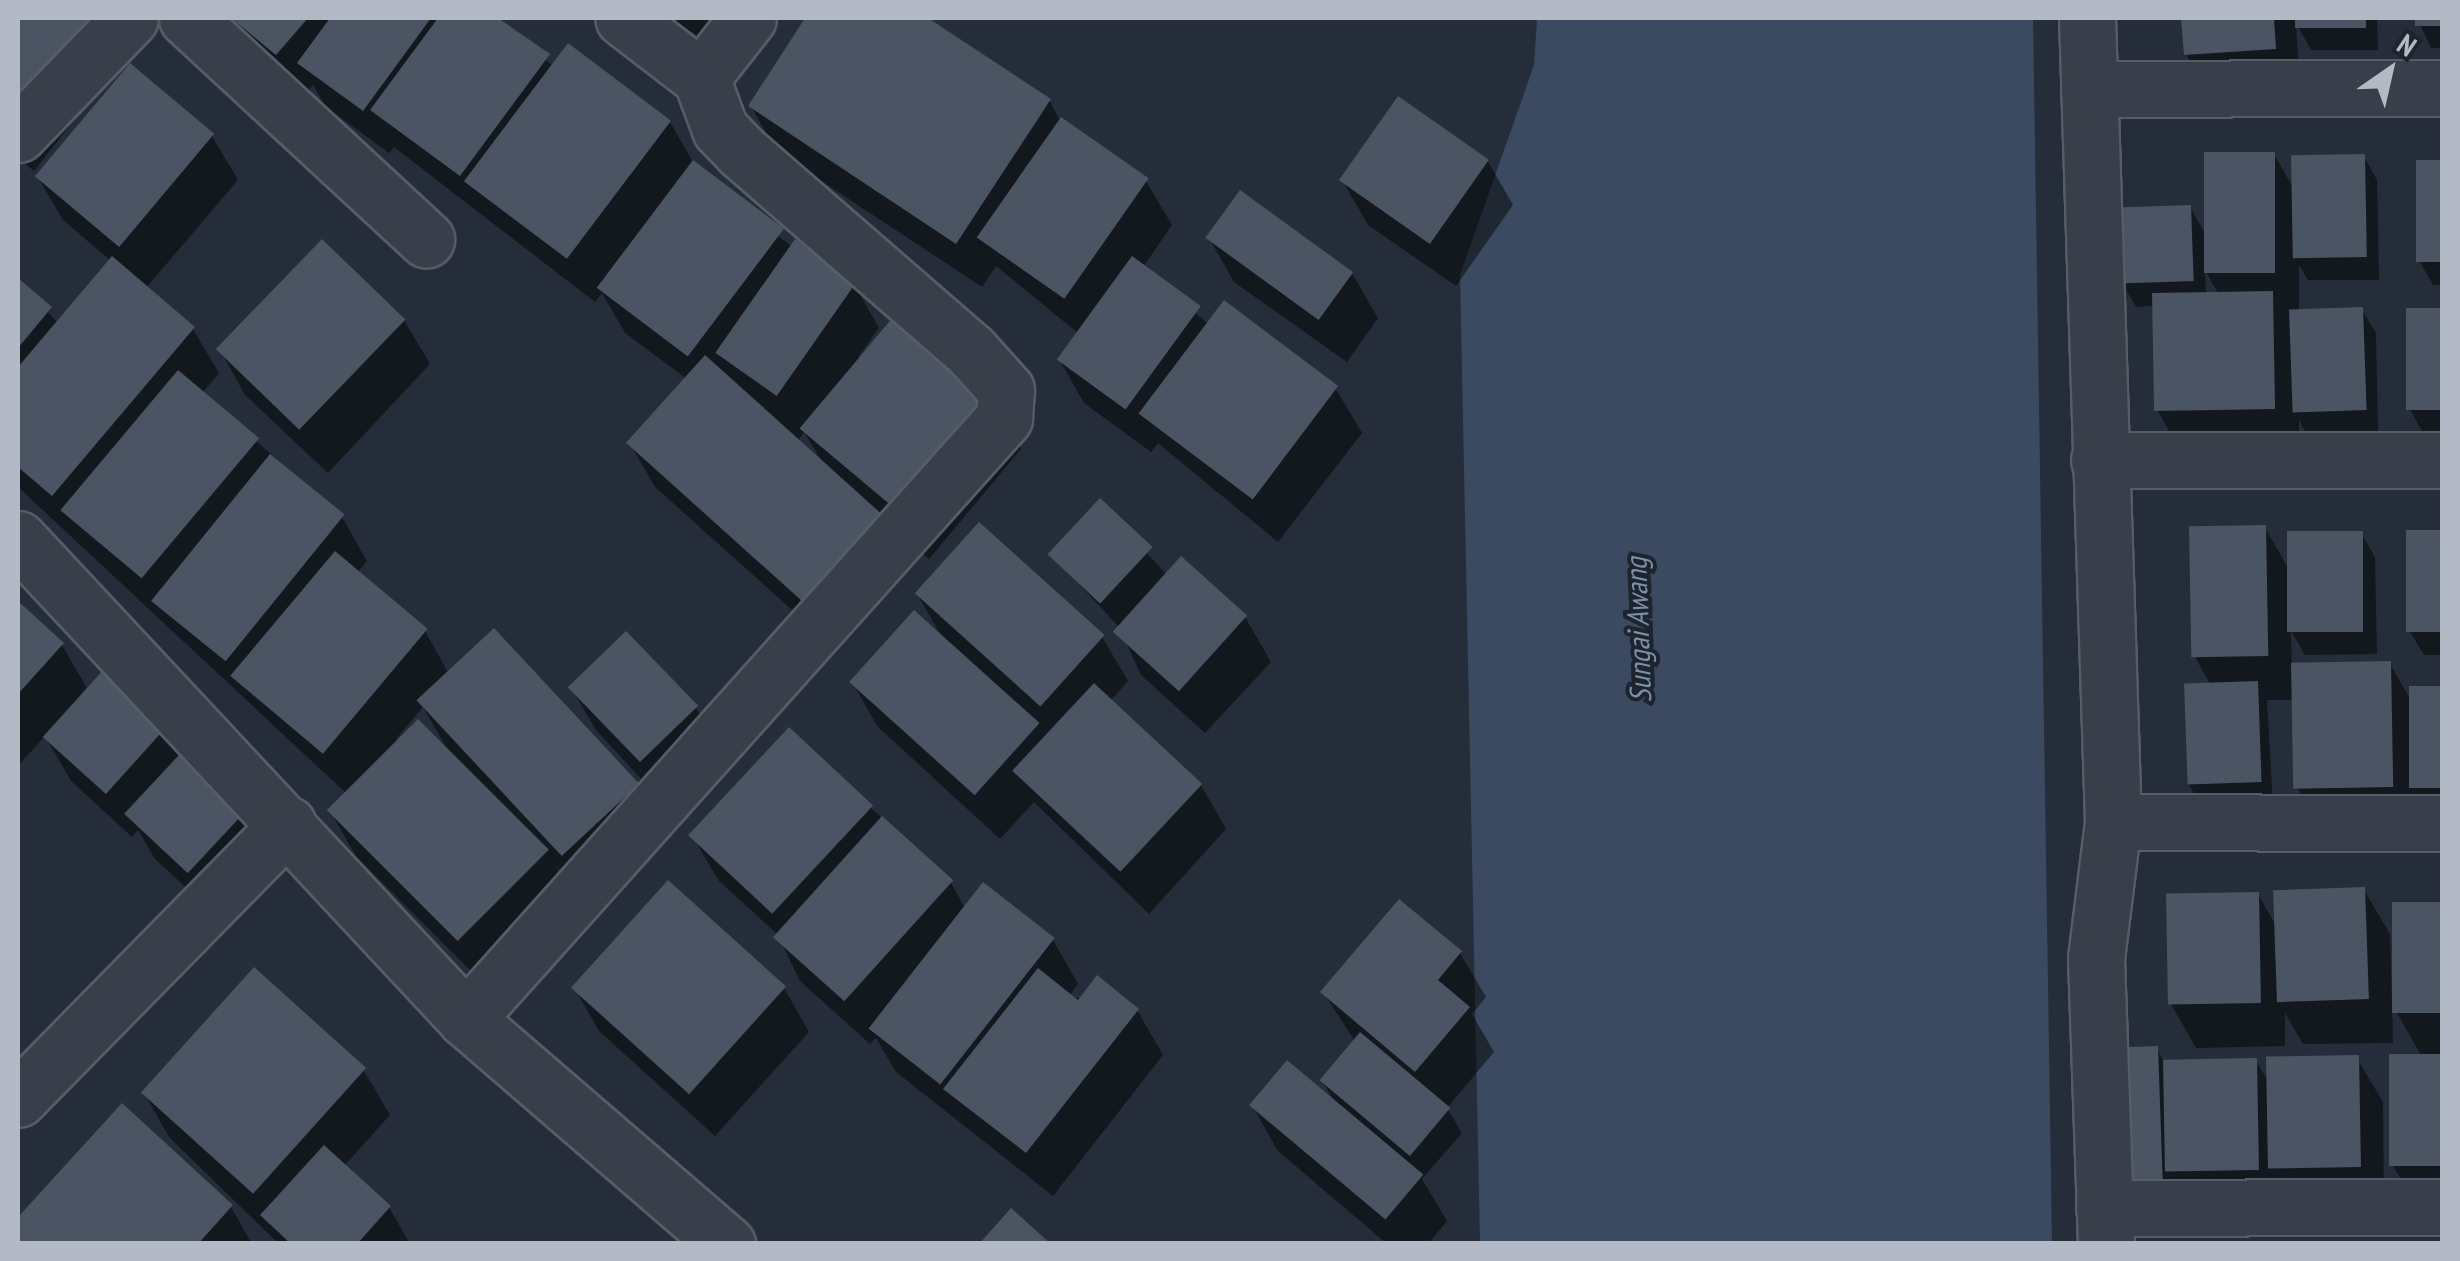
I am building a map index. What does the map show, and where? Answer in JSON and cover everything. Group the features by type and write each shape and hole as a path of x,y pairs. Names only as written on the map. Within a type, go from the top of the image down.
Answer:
{"street":[{"path":"18,134 130,18"},
{"path":"187,18 426,239"},
{"path":"466,1018 1004,418 1006,390 740,151 720,129 702,78 622,18"},
{"path":"702,78 748,18"},
{"path":"2087,18 2098,460 2113,822 2096,958 2105,1226 2442,1207"},
{"path":"2089,89 2442,88"},
{"path":"2098,460 2442,460"},
{"path":"18,538 466,1018 728,1244"},
{"path":"2113,822 2442,823"},
{"path":"20,1094 288,824"}],"water":[{"name":"Sungai Awang","path":"1537,18 2033,18 2052,1243 1480,1243 1460,275 1534,65"}],"building":[{"path":"18,18 95,18 18,116"},
{"path":"231,18 308,18 276,55"},
{"path":"330,18 431,18 363,111 297,63"},
{"path":"438,18 498,18 550,54 460,176 370,110"},
{"path":"805,18 928,18 1051,99 956,244 748,106"},
{"path":"2181,18 2274,18 2276,49 2184,55"},
{"path":"2295,18 2366,18 2366,28 2295,28"},
{"path":"2415,18 2442,18 2442,26 2415,26"},
{"path":"568,43 671,121 567,259 464,181"},
{"path":"130,63 214,134 119,247 35,176"},
{"path":"1398,96 1489,160 1430,244 1339,180"},
{"path":"1061,117 1149,178 1064,299 977,237"},
{"path":"2204,152 2275,152 2275,273 2204,273"},
{"path":"2365,154 2367,257 2293,258 2291,155"},
{"path":"693,160 784,229 688,356 597,288"},
{"path":"2416,160 2442,160 2442,262 2416,262"},
{"path":"1240,190 1353,272 1319,320 1205,238"},
{"path":"2191,205 2194,281 2120,284 2117,208"},
{"path":"322,239 405,320 299,430 216,349"},
{"path":"795,239 856,282 777,396 715,353"},
{"path":"112,256 195,327 52,496 18,467 18,367"},
{"path":"1132,256 1201,306 1126,410 1057,360"},
{"path":"18,278 52,307 18,348"},
{"path":"2273,291 2275,409 2154,411 2152,293"},
{"path":"1224,300 1338,386 1253,499 1139,413"},
{"path":"2363,307 2367,410 2293,413 2289,310"},
{"path":"2406,308 2442,308 2442,410 2406,410"},
{"path":"894,316 998,403 904,516 800,429"},
{"path":"705,355 883,515 804,603 626,443"},
{"path":"178,370 259,438 142,578 60,510"},
{"path":"270,454 345,514 226,661 151,601"},
{"path":"1100,498 1153,547 1100,603 1047,554"},
{"path":"979,522 1105,635 1040,706 915,593"},
{"path":"2266,525 2268,656 2191,657 2189,526"},
{"path":"2406,530 2442,530 2442,632 2406,632"},
{"path":"2287,531 2363,531 2363,632 2287,632"},
{"path":"335,551 428,629 323,754 230,676"},
{"path":"1181,556 1247,616 1179,691 1113,632"},
{"path":"18,601 64,643 18,694"},
{"path":"914,610 1040,723 975,795 849,682"},
{"path":"494,628 639,784 562,856 416,700"},
{"path":"626,631 698,706 640,762 568,687"},
{"path":"2391,661 2393,787 2293,789 2291,663"},
{"path":"105,668 168,725 106,794 43,737"},
{"path":"2258,681 2262,782 2188,785 2184,684"},
{"path":"1094,683 1202,784 1120,872 1012,771"},
{"path":"2409,686 2442,686 2442,788 2409,788"},
{"path":"418,719 549,850 458,941 327,810"},
{"path":"789,727 873,805 772,914 688,835"},
{"path":"193,740 257,799 188,873 124,814"},
{"path":"882,816 953,880 844,1001 773,937"},
{"path":"668,880 786,986 689,1094 571,988"},
{"path":"983,882 1055,938 940,1085 868,1029"},
{"path":"2365,887 2369,999 2277,1002 2273,890"},
{"path":"2259,892 2261,1003 2168,1005 2166,894"},
{"path":"1399,899 1462,951 1438,980 1470,1007 1415,1072 1320,992"},
{"path":"2392,902 2442,902 2442,1013 2392,1013"},
{"path":"254,967 366,1068 253,1194 141,1093"},
{"path":"1038,968 1078,1000 1097,975 1139,1009 1026,1153 943,1089"},
{"path":"1360,1032 1450,1108 1410,1156 1320,1080"},
{"path":"2158,1046 2163,1182 2106,1184 2101,1048"},
{"path":"2389,1054 2442,1054 2442,1166 2389,1166"},
{"path":"2359,1055 2361,1167 2268,1169 2266,1057"},
{"path":"2257,1058 2259,1170 2165,1172 2163,1060"},
{"path":"1287,1060 1423,1174 1385,1220 1249,1105"},
{"path":"122,1103 233,1205 198,1244 18,1244 18,1217"},
{"path":"324,1145 391,1206 357,1244 291,1244 260,1215"},
{"path":"1011,1208 1051,1244 979,1244"}]}
